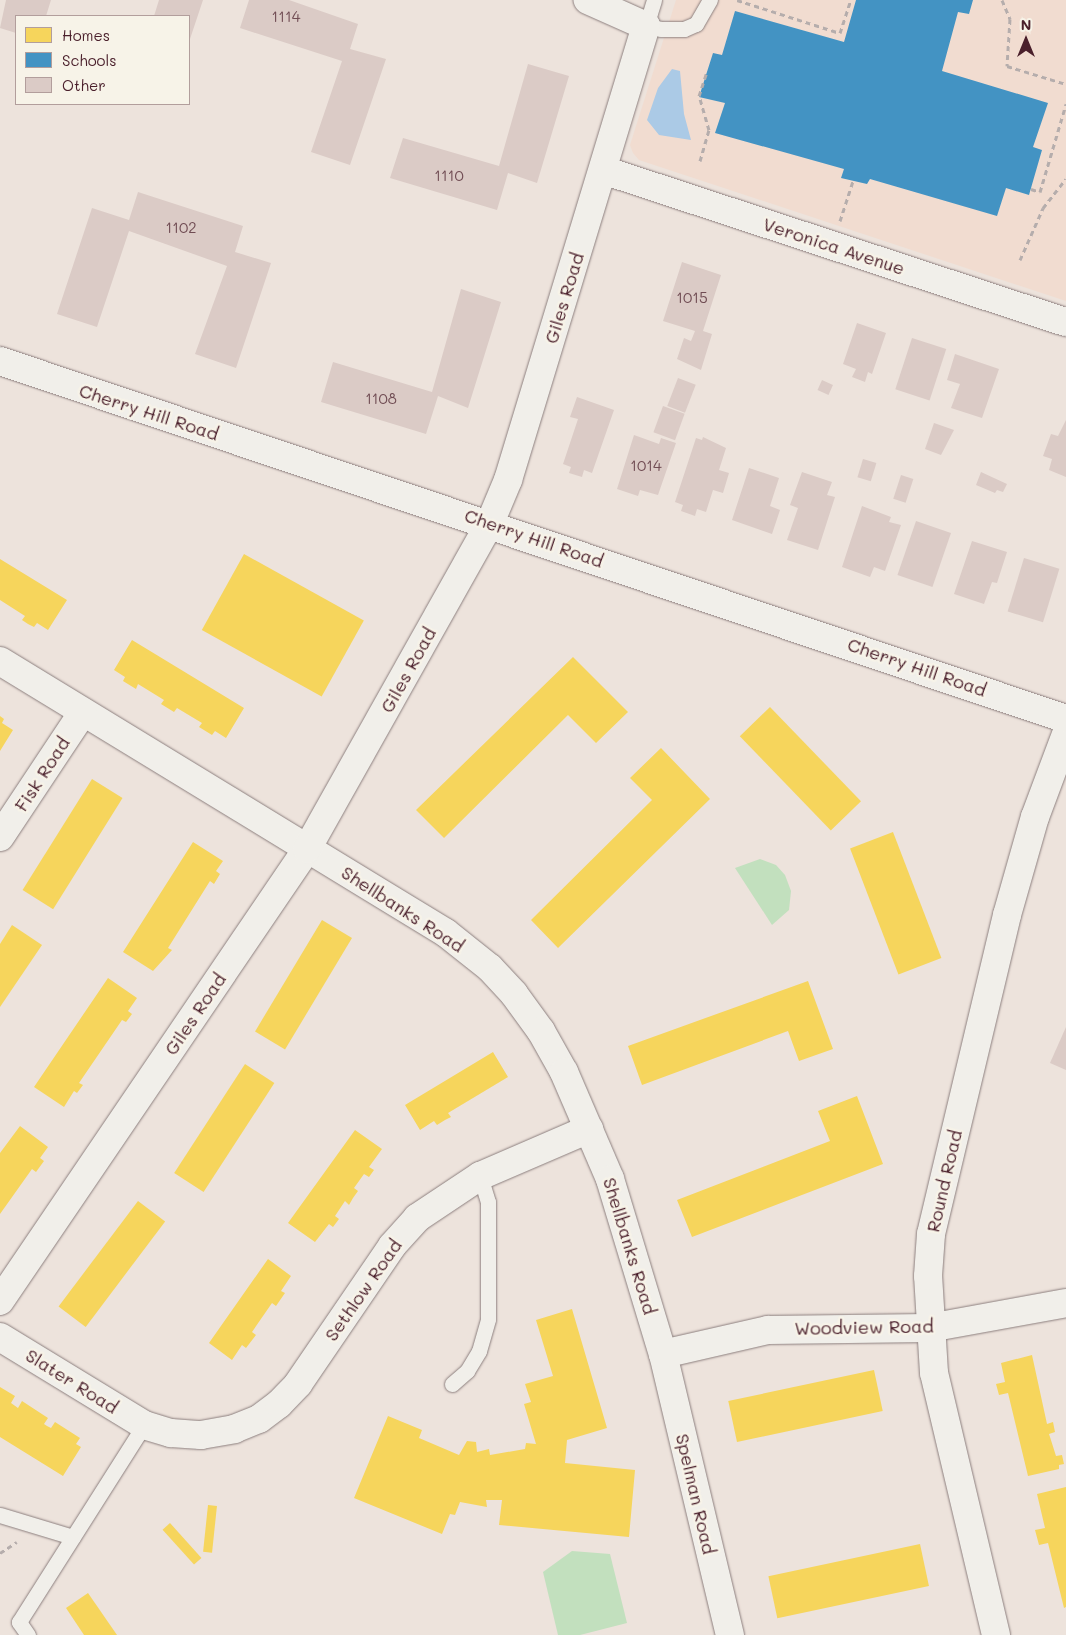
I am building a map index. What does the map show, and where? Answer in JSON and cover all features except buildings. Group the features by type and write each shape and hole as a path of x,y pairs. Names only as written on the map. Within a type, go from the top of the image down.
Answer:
{"street":[{"path":"588,0 646,26"},
{"name":"Giles Road","path":"0,1301 307,849 490,523 508,480 646,26"},
{"name":"Veronica Avenue","path":"603,170 1066,322"},
{"name":"Cherry Hill Road","path":"0,361 490,523 1066,719"},
{"name":"Shellbanks Road","path":"0,661 446,932 490,968 541,1031 564,1072 610,1179 663,1354"},
{"name":"Fisk Road","path":"0,837 83,712"},
{"name":"Round Road","path":"996,1635 934,1373 929,1328 928,1276 931,1234 1010,906 1035,817 1066,734"},
{"name":"Sethlow Road","path":"144,1425 171,1433 201,1435 234,1429 259,1419 279,1404 298,1384 392,1246 417,1218 480,1176 589,1129"},
{"name":"Woodview Road","path":"663,1354 768,1330 929,1328 1066,1303"},
{"name":"Slater Road","path":"0,1337 144,1425"},
{"name":"Spelman Road","path":"663,1354 730,1635"}],"lane":[{"path":"654,0 646,26 684,29 696,24 710,0"},
{"path":"452,1384 467,1371 479,1351 488,1319 488,1202 480,1176"},
{"path":"28,1635 19,1622 144,1425"},
{"path":"0,1515 73,1537"}],"path":[{"path":"737,0 840,33 851,0"},
{"path":"1002,0 1010,19 1007,66 1066,84"},
{"path":"700,161 709,130 698,96 707,71"},
{"path":"1031,189 1040,192 1066,104"},
{"path":"1020,260 1043,208 1066,179"},
{"path":"839,224 853,181"}],"shaded area":[{"path":"676,0 1066,0 1066,301 639,160 633,153 630,145"}],"green space":[{"path":"760,859 776,865 785,875 791,891 789,910 772,925 735,868"},
{"path":"572,1551 610,1554 627,1623 580,1635 558,1635 543,1572"}],"water":[{"path":"672,69 680,71 684,114 691,140 659,135 647,120 658,88"}]}
